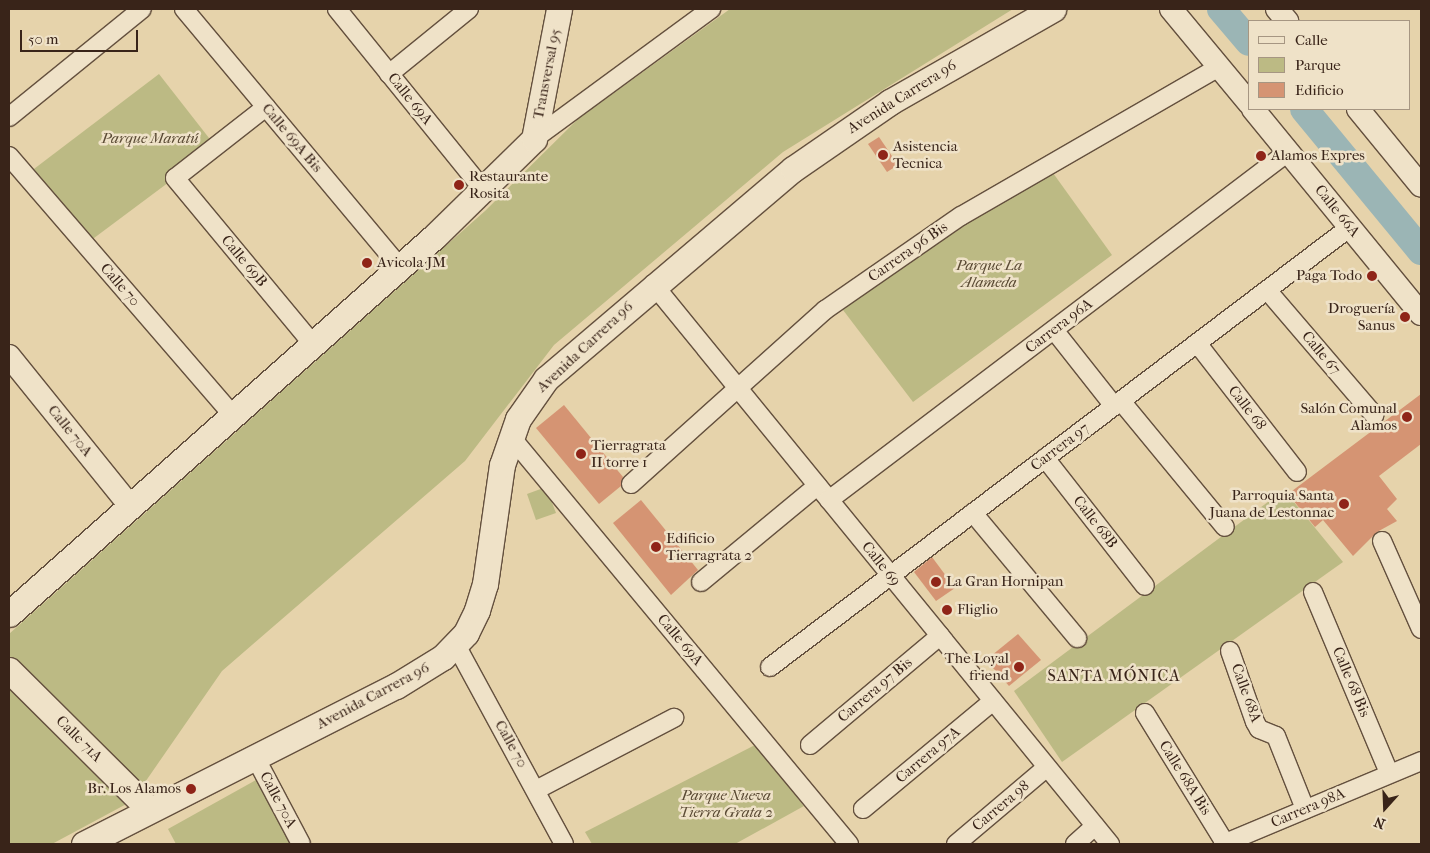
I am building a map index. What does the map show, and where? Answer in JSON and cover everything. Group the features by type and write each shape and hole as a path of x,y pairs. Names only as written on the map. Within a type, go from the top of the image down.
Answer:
{"main road":[{"name":"Transversal 95","path":"534,139 559,9"},
{"name":"Avenida Carrera 96","path":"84,844 149,809 431,667 456,645 466,633 485,584 502,465 510,436 529,400 546,379 653,284 831,142 954,63 1052,9"},
{"path":"9,614 232,414 400,267 483,190 534,139"},
{"name":"Calle 71A","path":"9,670 149,809"}],"street":[{"path":"9,117 142,9"},
{"name":"Calle 69A Bis","path":"184,9 400,267"},
{"name":"Calle 69A","path":"338,9 483,190"},
{"path":"389,74 469,9"},
{"path":"534,139 636,62 711,9"},
{"path":"1172,9 1248,102"},
{"path":"1276,9 1286,20"},
{"name":"Carrera 96 Bis","path":"631,484 739,390 824,310 961,216 1219,67"},
{"name":"Calle 69B","path":"266,107 176,178 313,344"},
{"name":"Calle 66A","path":"1254,110 1421,314"},
{"path":"1359,110 1421,186"},
{"name":"Carrera 96A","path":"829,500 1288,152"},
{"name":"Calle 70","path":"9,156 232,414"},
{"name":"Carrera 97","path":"770,667 1350,227"},
{"name":"Calle 69","path":"653,284 1110,844"},
{"name":"Calle 67","path":"1267,290 1374,415"},
{"path":"1054,330 1225,527"},
{"name":"Calle 68","path":"1197,343 1297,472"},
{"name":"Calle 70A","path":"9,356 130,506"},
{"name":"Calle 69A","path":"510,436 849,844"},
{"name":"Calle 68B","path":"1045,458 1145,586"},
{"path":"701,582 818,486"},
{"path":"973,513 1077,638"},
{"path":"1382,541 1421,629"},
{"name":"Calle 68 Bis","path":"1313,592 1389,773"},
{"name":"Carrera 97 Bis","path":"810,745 940,636"},
{"name":"Calle 70","path":"456,645 564,844"},
{"name":"Calle 68A","path":"1230,651 1255,722 1260,730 1276,736 1305,809"},
{"name":"Carrera 97A","path":"863,809 993,701"},
{"name":"Calle 68A Bis","path":"1145,713 1224,844"},
{"path":"536,790 674,718"},
{"name":"Calle 70A","path":"255,756 301,844"},
{"name":"Carrera 98A","path":"1224,844 1421,761"},
{"name":"Carrera 98","path":"956,844 1047,767"},
{"path":"1075,844 1095,826"}],"green space":[{"path":"730,9 1013,9 783,152 554,345 465,461 222,671 132,801 52,844 9,844 9,634 485,211 578,119"},
{"name":"Parque Maratú","path":"159,74 216,147 86,244 26,175"},
{"name":"Parque La Alameda","path":"1053,173 1112,255 913,402 843,310 964,220"},
{"path":"546,487 556,513 536,520 527,494"},
{"path":"1284,490 1343,562 1062,762 1014,691"},
{"name":"Parque Nueva Tierra Grata 2","path":"755,745 804,806 735,844 592,844 585,832"},
{"path":"263,776 298,844 176,844 168,829"}],"building":[{"name":"Asistencia Tecnica","path":"879,137 898,165 887,172 868,144"},
{"name":"Parroquia Santa Juana de Lestonnac","path":"1421,394 1421,444 1379,476 1397,499 1387,509 1397,521 1377,532 1353,556 1323,520 1315,527 1288,494"},
{"name":"Tierragrata II torre 1","path":"564,405 623,477 621,486 599,504 536,428"},
{"name":"Edificio Tierragrata 2","path":"641,500 698,570 671,595 613,523"},
{"name":"La Gran Hornipan","path":"932,557 955,588 936,601 914,572"},
{"path":"1018,634 1041,660 1009,686 986,660"}],"waterway":[{"path":"1221,9 1248,41"},
{"path":"1305,110 1421,251"}],"place":[{"name":"Asistencia Tecnica","path":"883,155"},
{"name":"Alamos Expres","path":"1261,156"},
{"name":"Restaurante Rosita","path":"459,185"},
{"name":"Avicola JM","path":"367,263"},
{"name":"Paga Todo","path":"1372,276"},
{"name":"Droguería Sanus","path":"1405,317"},
{"name":"Salón Comunal Alamos","path":"1407,417"},
{"name":"Tierragrata II torre 1","path":"581,454"},
{"name":"Parroquia Santa Juana de Lestonnac","path":"1344,504"},
{"name":"Edificio Tierragrata 2","path":"656,547"},
{"name":"La Gran Hornipan","path":"936,582"},
{"name":"Fliglio","path":"947,610"},
{"name":"The Loyal friend","path":"1019,667"},
{"name":"Br. Los Alamos","path":"191,789"}],"district":[{"name":"SANTA MÓNICA","path":"1114,676"}]}
